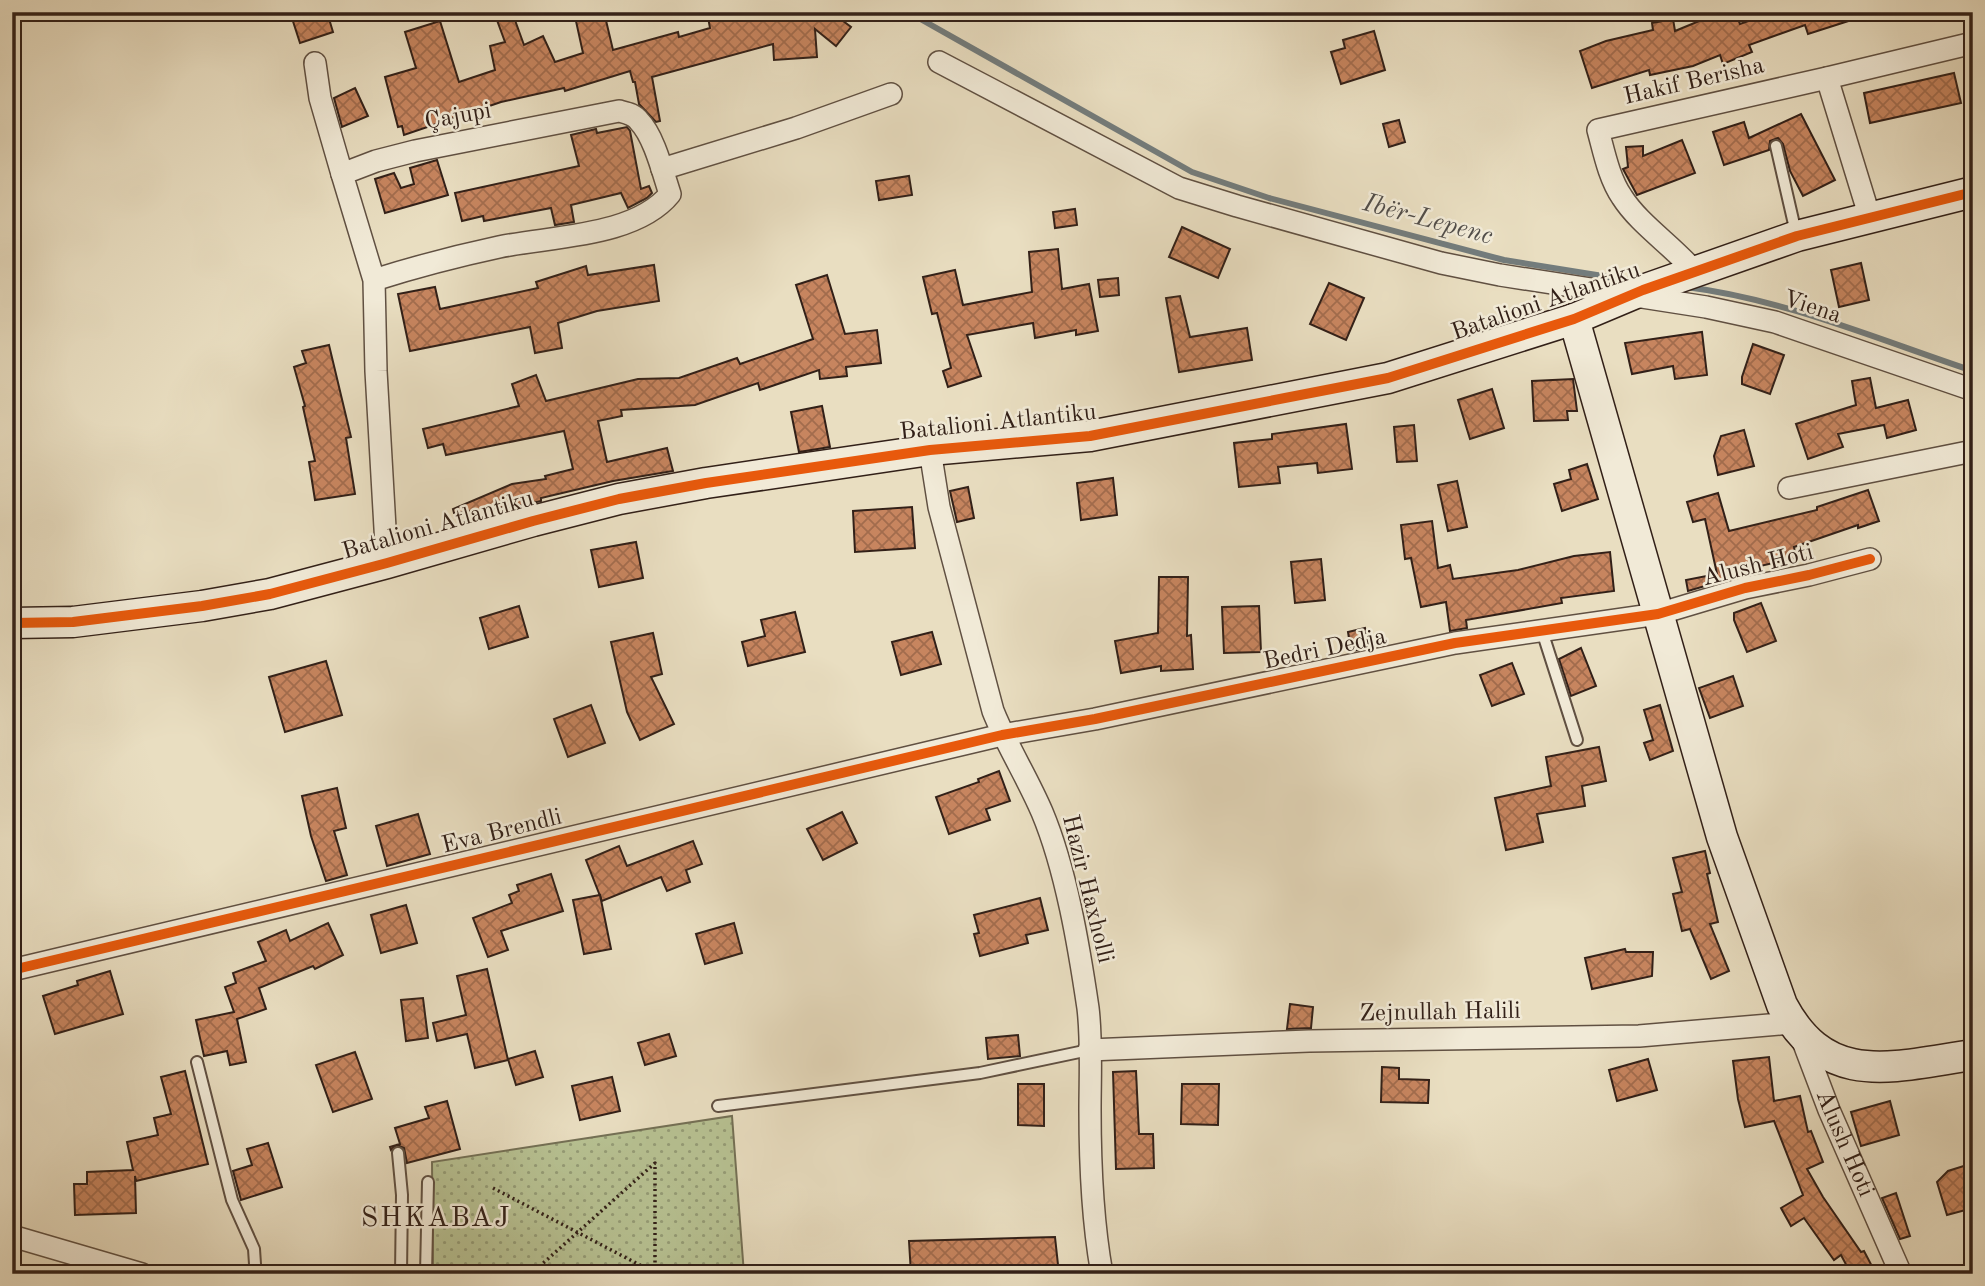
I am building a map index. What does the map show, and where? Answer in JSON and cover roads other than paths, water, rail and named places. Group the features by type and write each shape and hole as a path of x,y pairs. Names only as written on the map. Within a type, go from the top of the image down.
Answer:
{"street":[{"name":"Hakif Berisha","path":"1695,272 1621,197 1613,181 1598,130 1973,43"},
{"name":"Batalioni Atlantiku","path":"939,62 1179,188 1441,262 1500,275 1636,293"},
{"path":"315,63 320,98 374,280 376,372 387,563"},
{"path":"1827,78 1870,218"},
{"path":"662,169 807,124 891,94"},
{"name":"Çajupi","path":"342,174 376,161 415,151 619,111 630,114 639,121 662,169 670,194"},
{"path":"374,280 464,254 622,224 647,215 661,205 702,156"},
{"name":"Batalioni Atlantiku","path":"12,623 73,622 139,616 270,594 619,499 706,483 930,450 1090,436 1388,378 1574,319 1636,293 1797,236 1973,192"},
{"name":"Viena","path":"1636,293 1774,323 1973,390"},
{"name":"Alush Hoti","path":"1574,319 1722,837 1777,992 1796,1029 1901,1274"},
{"name":"Hazir Haxholli","path":"930,450 939,507 993,711 1002,735 1043,814 1069,904 1088,1010 1090,1167 1101,1274"},
{"path":"1789,488 1973,451"},
{"name":"Alush Hoti","path":"1658,614 1745,588 1870,559"},
{"name":"Bedri Dedja","path":"1002,735 1162,705 1455,643 1658,614"},
{"name":"Eva Brendli","path":"12,970 1002,735"},
{"path":"1796,1029 1825,1055 1840,1063 1899,1065 1973,1055"},
{"name":"Zejnullah Halili","path":"1089,1050 1309,1041 1639,1036 1796,1029"},
{"path":"12,1236 142,1274"}],"lane":[{"path":"1776,146 1797,236"},
{"path":"1542,631 1577,740"},
{"path":"718,1106 980,1073 1089,1050"},
{"path":"197,1062 232,1200 254,1249 253,1274"},
{"path":"398,1153 402,1195 401,1274"},
{"path":"426,1274 428,1182"}],"waterway":[{"name":"Ibër-Lepenc","path":"908,12 1192,172 1269,198 1504,260 1634,281"},
{"name":"Ibër-Lepenc","path":"1686,287 1795,311 1973,371"}],"district":[{"name":"SHKABAJ","path":"436,1219"}]}
